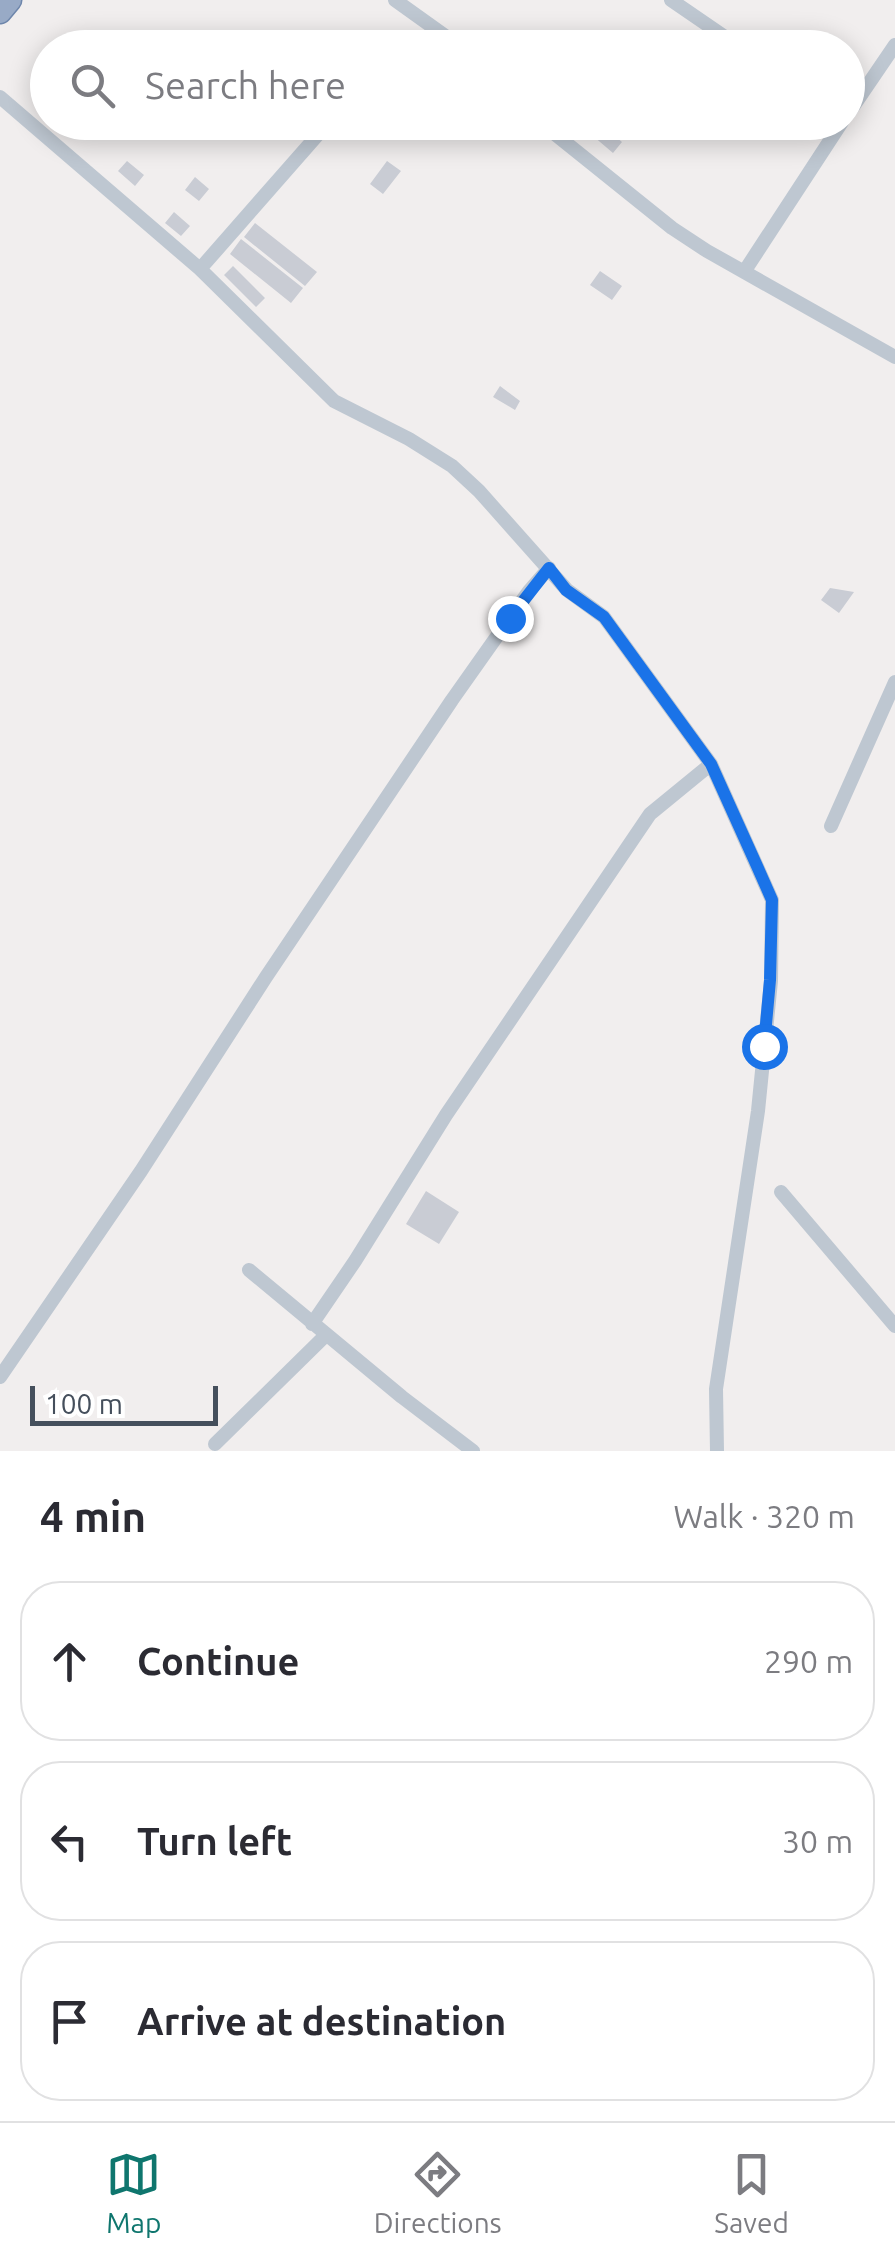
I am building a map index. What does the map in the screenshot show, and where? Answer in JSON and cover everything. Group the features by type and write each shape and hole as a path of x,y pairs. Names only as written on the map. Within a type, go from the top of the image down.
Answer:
{"highway":[{"path":"0,12 10,0"}],"street":[{"path":"395,0 437,30"},
{"path":"681,3 717,30"},
{"path":"865,89 895,44"},
{"path":"0,98 30,124"},
{"path":"49,140 200,269 334,401 410,439 452,466 479,491 566,590 604,617 711,764 772,900 770,980 758,1112 716,1389 716,1451"},
{"path":"200,269 312,140"},
{"path":"562,140 672,228 895,356"},
{"path":"744,272 830,140"},
{"path":"0,1378 421,746 528,590 549,568"},
{"path":"831,826 895,682"},
{"path":"312,1324 356,1261 446,1115 650,814 711,764"},
{"path":"782,1192 895,1326"},
{"path":"249,1270 473,1451"},
{"path":"215,1444 326,1335"}],"building":[{"path":"598,140 622,142 613,153"},
{"path":"127,161 144,175 135,186 118,171"},
{"path":"387,161 401,171 383,194 370,184"},
{"path":"195,177 209,189 199,201 185,190"},
{"path":"174,212 190,226 181,236 165,223"},
{"path":"255,223 317,272 305,286 244,237"},
{"path":"241,239 303,288 291,303 230,254"},
{"path":"233,266 265,298 256,307 224,275"},
{"path":"600,271 622,286 612,300 590,285"},
{"path":"500,386 520,401 515,410 493,397"},
{"path":"830,588 854,592 839,613 821,600"},
{"path":"426,1191 459,1212 439,1244 406,1224"}],"route":[{"path":"510,618 528,590 549,568 566,590 604,617 711,764 772,900 764,1046"}]}
